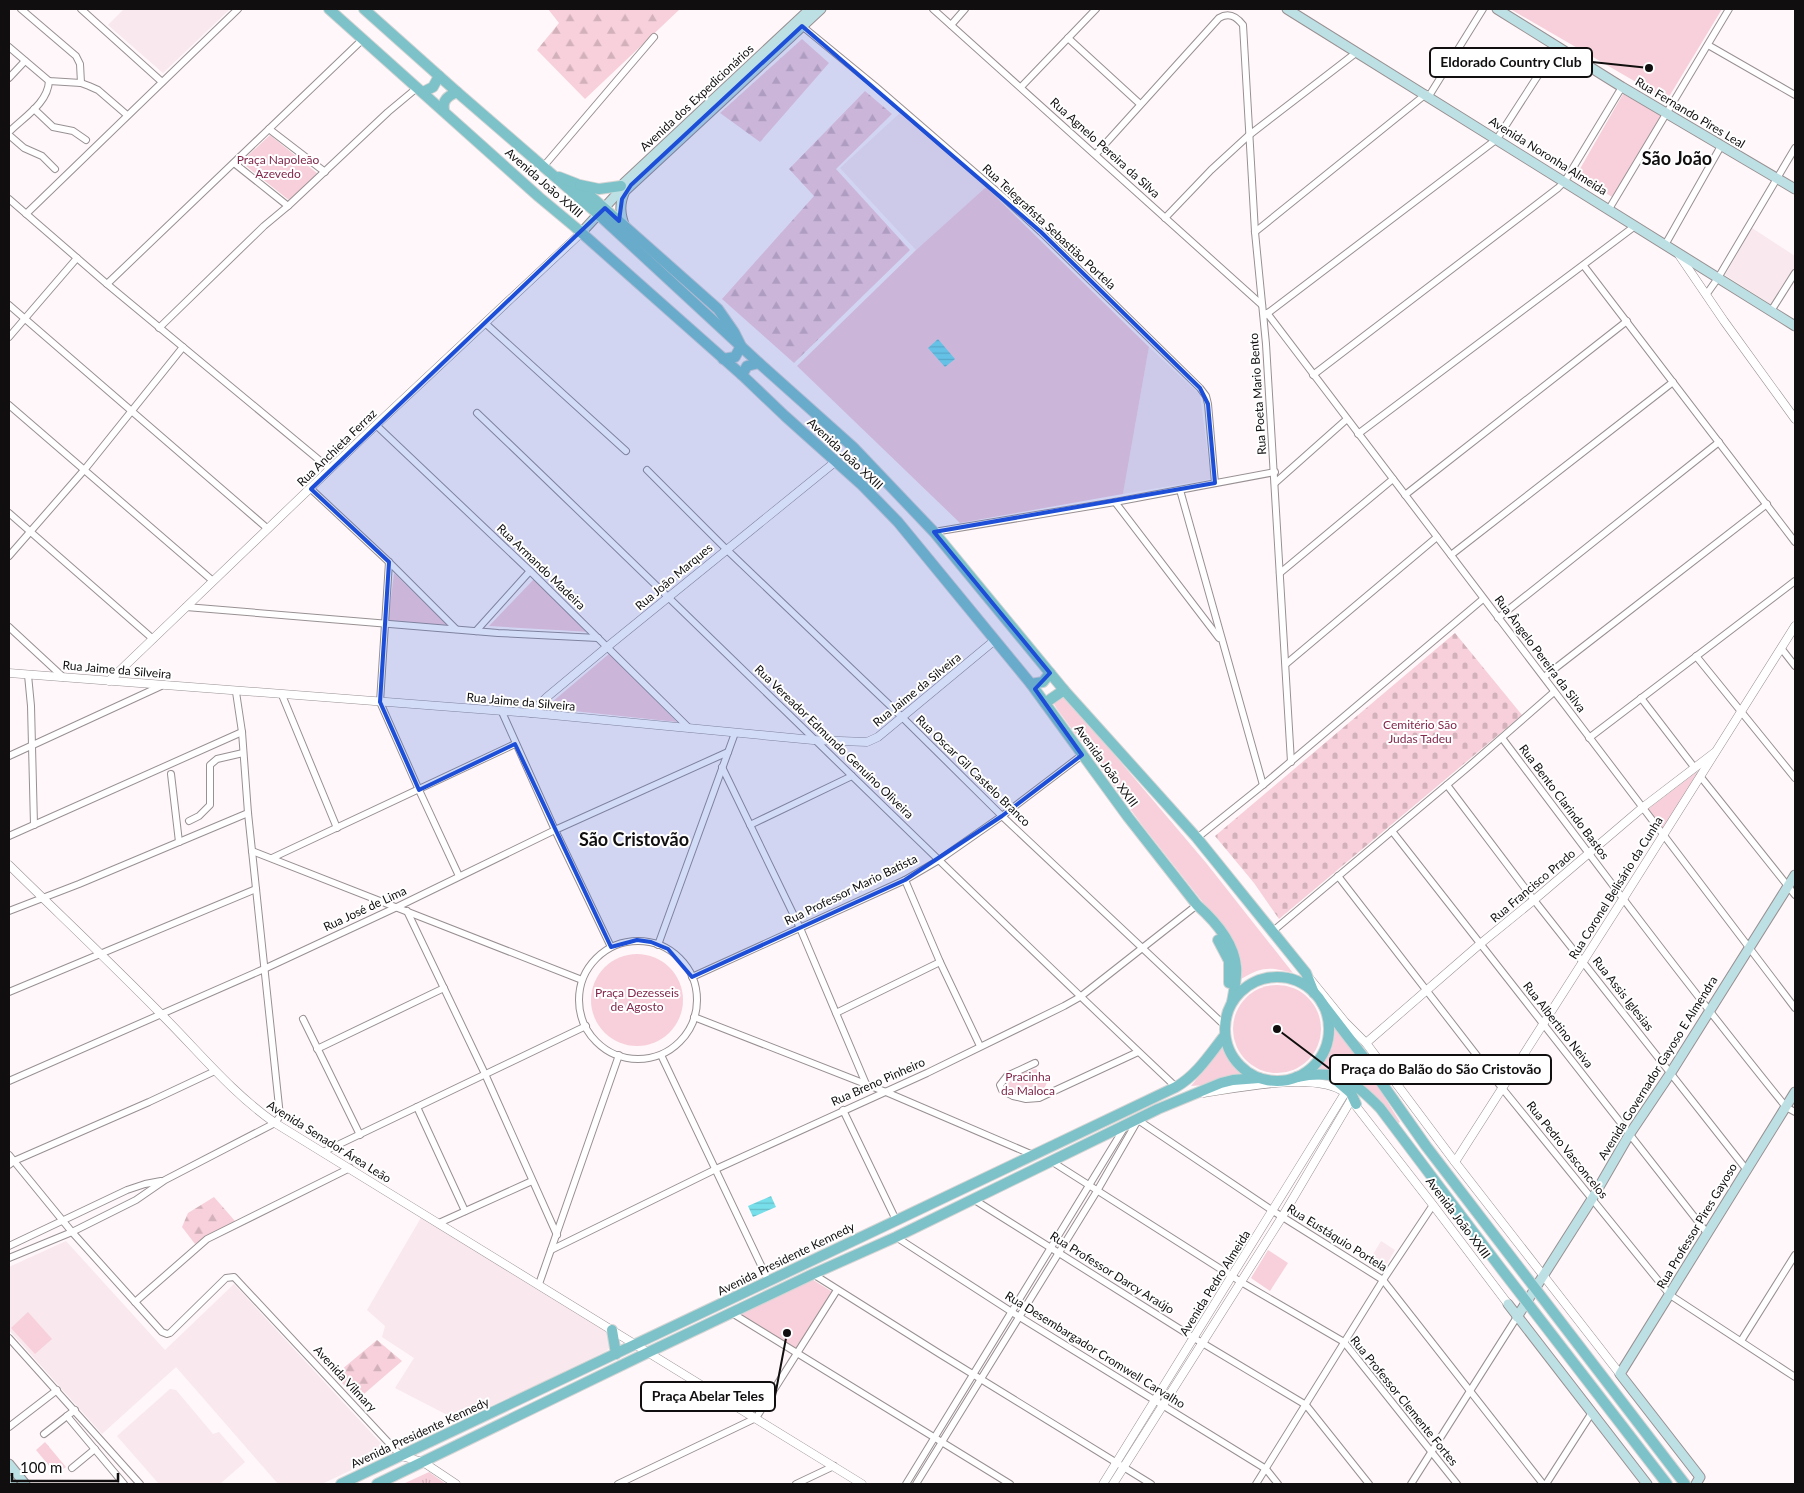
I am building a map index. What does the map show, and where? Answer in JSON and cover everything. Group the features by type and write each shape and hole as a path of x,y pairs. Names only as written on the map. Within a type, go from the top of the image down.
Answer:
{"main road":[{"name":"Avenida João XXIII","path":"329,9 742,375 862,485 898,522 1031,684 1128,817 1218,929 1235,955 1237,969 1232,1002"},
{"name":"Avenida João XXIII","path":"364,9 551,174 602,211 740,346 853,447 934,532 1064,690 1197,838 1306,973 1314,993"},
{"name":"Avenida dos Expedicionários","path":"582,233 623,189 810,9"},
{"name":"Avenida dos Expedicionários","path":"623,189 820,9"},
{"name":"Avenida Noronha Almeida","path":"1287,9 1566,181 1679,255 1795,326"},
{"name":"Rua Fernando Pires Leal","path":"1497,9 1666,114 1795,189"},
{"path":"420,90 433,87 439,76"},
{"path":"444,110 443,103 446,98 457,92"},
{"path":"551,174 577,184 599,189 623,189 620,211 625,227"},
{"path":"577,184 602,211 625,227 718,309 734,332 740,346 735,357 723,359"},
{"path":"742,375 747,366 759,363"},
{"path":"1031,684 1043,682 1050,673"},
{"path":"1045,703 1064,690"},
{"name":"Avenida Governador Gayoso E Almendra","path":"1517,1317 1592,1199 1629,1135 1670,1074 1795,875"},
{"path":"1197,905 1224,949 1229,961 1229,977 1221,1022 1209,1057"},
{"path":"1272,977 1292,980 1306,986 1314,993 1322,1004 1328,1027 1326,1046 1317,1062 1308,1070 1285,1080 1272,1080 1260,1078 1247,1071 1236,1061 1229,1049 1225,1035 1226,1018 1232,1002 1241,991 1252,983 1272,977"},
{"name":"Avenida João XXIII","path":"1322,1004 1362,1055 1426,1146 1685,1484"},
{"path":"1345,1022 1380,1076 1384,1087"},
{"name":"Avenida Presidente Kennedy","path":"341,1484 1176,1087 1187,1080 1209,1057 1225,1035"},
{"name":"Avenida João XXIII","path":"1297,1076 1322,1074 1342,1078 1362,1090 1380,1108 1667,1484"},
{"path":"1322,1074 1344,1086 1351,1093 1353,1102"},
{"name":"Avenida Presidente Kennedy","path":"377,1484 649,1352 896,1237 1158,1109 1190,1095 1233,1080 1260,1078"},
{"name":"Rua Professor Pires Gayoso","path":"1620,1374 1746,1168 1795,1092"},
{"name":"Avenida João XXIII","path":"1508,1304 1647,1484"},
{"path":"612,1330 616,1354"},
{"name":"Avenida João XXIII","path":"1620,1374 1701,1482"},
{"path":"9,1464 25,1484"},
{"path":"9,1480 12,1484"}],"street":[{"path":"20,9 76,56 80,64 81,83"},
{"path":"81,9 162,82"},
{"path":"26,214 238,9"},
{"name":"Rua Agnelo Pereira da Silva","path":"933,9 1262,305"},
{"path":"951,25 965,9"},
{"path":"1021,87 1096,9"},
{"path":"1255,232 1428,95 1483,9"},
{"path":"1609,210 1729,9"},
{"name":"Rua Poeta Mario Bento","path":"1140,104 1215,22 1224,15 1236,18 1243,25 1255,232 1262,305 1265,315 1291,762"},
{"name":"Rua Telegrafista Sebastião Portela","path":"802,26 875,86 1002,196 1200,388 1206,396 1208,404 1215,483"},
{"path":"543,167 654,37"},
{"path":"1068,38 1140,104 1096,154"},
{"path":"107,284 362,39"},
{"path":"1708,45 1795,95"},
{"path":"1265,315 1497,139 1557,46"},
{"path":"9,47 49,81 81,83 98,90 127,115"},
{"path":"1165,218 1248,136 1357,52"},
{"path":"9,78 25,61"},
{"path":"49,81 47,94 9,133 24,148 42,156 55,170"},
{"path":"1313,375 1495,238 1566,181 1622,87"},
{"path":"159,328 264,226 325,172 388,112 420,90"},
{"path":"34,109 53,126 73,131 86,140"},
{"path":"269,129 325,172"},
{"path":"1665,245 1721,146"},
{"path":"1706,295 1795,148"},
{"path":"234,163 288,206"},
{"path":"9,199 159,328 330,469"},
{"path":"1358,434 1635,226"},
{"name":"Rua Anchieta Ferraz","path":"109,681 376,425 582,233"},
{"path":"1679,255 1795,419"},
{"path":"9,337 77,258"},
{"path":"1584,266 1795,542"},
{"path":"1771,311 1795,273"},
{"path":"9,305 268,529"},
{"name":"Rua Ângelo Pereira da Silva","path":"1265,315 1393,479 1795,1008"},
{"path":"1405,495 1627,322"},
{"path":"485,323 626,452"},
{"path":"9,556 85,469 183,347"},
{"path":"1451,555 1673,382"},
{"path":"9,405 213,581"},
{"name":"Rua Vereador Edmundo Genuíno Oliveira","path":"477,413 669,596 813,740 1176,1087"},
{"path":"1275,483 1347,419"},
{"name":"Rua Armando Madeira","path":"376,425 530,571 689,728"},
{"path":"1498,618 1719,442"},
{"name":"Rua João Marques","path":"531,713 547,697 607,647 835,462"},
{"name":"Rua Oscar Gil Castelo Branco","path":"647,470 1002,816 1221,1022"},
{"path":"934,532 1115,502 1275,472"},
{"path":"1280,573 1393,479"},
{"path":"311,489 389,562 456,629"},
{"path":"1180,490 1263,785"},
{"path":"1115,502 1222,641"},
{"path":"1544,677 1767,504"},
{"path":"9,513 153,639"},
{"path":"1286,664 1437,537"},
{"path":"389,562 380,702 459,876"},
{"path":"476,630 530,571"},
{"path":"1589,738 1795,581"},
{"path":"1197,838 1291,762 1483,599"},
{"path":"186,607 385,624 598,638"},
{"name":"Rua Coronel Belisário da Cunha","path":"1455,1162 1624,900 1795,626"},
{"path":"9,627 63,677"},
{"name":"Rua Jaime da Silveira","path":"9,673 236,692 531,713 850,742 870,741 995,640"},
{"path":"1781,648 1795,666"},
{"path":"1696,656 1795,778"},
{"path":"28,675 31,706 34,825"},
{"path":"9,756 161,686"},
{"path":"9,1258 72,1232 136,1200 165,1180 275,1123 280,1116 248,813 242,732 236,692"},
{"path":"1273,931 1554,692"},
{"path":"282,695 337,828"},
{"path":"1641,698 1694,767"},
{"path":"502,712 515,744 611,947"},
{"path":"9,836 242,732"},
{"path":"658,945 735,733"},
{"name":"Rua Bento Clarindo Bastos","path":"1502,738 1588,854 1710,1010 1786,1106 1795,1112"},
{"path":"272,858 515,744"},
{"name":"Rua Francisco Prado","path":"1366,1043 1642,808 1717,750"},
{"name":"Rua José de Lima","path":"9,1081 264,969 398,907 555,830 728,752"},
{"path":"189,821 199,816 210,805 208,767 217,759 243,753"},
{"name":"Rua Professor Mario Batista","path":"692,977 905,880 939,860 1002,816 1082,755"},
{"path":"722,767 800,928 866,1084"},
{"path":"171,774 179,842"},
{"path":"750,825 852,776"},
{"path":"1700,776 1795,894"},
{"name":"Rua Assis Iglesias","path":"1446,785 1670,1074 1746,1168"},
{"path":"9,911 79,884 248,813"},
{"name":"Rua Albertino Neiva","path":"1392,831 1707,1233"},
{"path":"252,851 582,980"},
{"name":"Avenida Senador Área Leão","path":"9,865 162,1015 215,1071 257,1110 275,1123 649,1352"},
{"name":"Rua Pedro Vasconcelos","path":"1338,876 1502,1088 1670,1295 1795,1377"},
{"path":"905,880 940,962 980,1046"},
{"path":"9,992 256,889"},
{"name":"Rua Breno Pinheiro","path":"551,1250 716,1169 886,1092 1080,997 1197,905"},
{"path":"408,911 485,1074 557,1235"},
{"path":"636,940 658,945 668,949 682,961 692,977 697,997 694,1017 686,1034 672,1048 661,1054 642,1058 627,1058 601,1045 590,1034 579,1007 579,993 582,980 588,967 597,957 611,947 636,940"},
{"path":"836,1013 940,962"},
{"name":"Avenida João XXIII","path":"1306,973 1345,1022 1366,1043 1455,1162 1620,1374"},
{"path":"318,1049 444,988"},
{"path":"694,1017 886,1092 1033,1156"},
{"path":"303,1020 360,1135"},
{"path":"323,1152 586,1026"},
{"path":"1035,1063 1003,1080 1000,1085 1002,1090 1020,1098 1039,1098 1138,1052"},
{"path":"661,1054 769,1282"},
{"path":"539,1284 619,1055"},
{"path":"11,1163 215,1071"},
{"name":"Avenida João XXIII","path":"1190,1095 1241,1087 1296,1082 1328,1084 1345,1093 1508,1304"},
{"name":"Avenida Pedro Almeida","path":"1112,1484 1119,1465 1155,1401 1345,1093"},
{"name":"Avenida Pedro Almeida","path":"1103,1484 1163,1405 1353,1102"},
{"path":"417,1107 465,1211"},
{"path":"843,1110 896,1220"},
{"path":"916,1484 1018,1316 1097,1191 1138,1120"},
{"name":"Rua Eustáquio Portela","path":"1138,1120 1273,1212 1383,1280 1545,1484"},
{"path":"906,1484 1127,1124"},
{"path":"9,1154 11,1163 135,1302 207,1239 350,1168"},
{"name":"Rua Professor Clemente Fortes","path":"1051,1161 1241,1282 1344,1342 1457,1484"},
{"path":"9,1246 127,1190 165,1180"},
{"path":"439,1223 532,1181"},
{"name":"Rua Professor Darcy Araújo","path":"974,1199 1194,1338 1306,1405 1369,1484"},
{"path":"1256,1484 1383,1280 1433,1205"},
{"name":"Rua Desembargador Cromwell Carvalho","path":"896,1237 1018,1316 1266,1468 1278,1484"},
{"path":"1741,1341 1795,1255"},
{"path":"813,1274 1151,1484"},
{"name":"Avenida Vilmary","path":"135,1302 162,1332 167,1334 226,1278 236,1279 401,1456"},
{"path":"618,1484 756,1418 837,1290"},
{"path":"732,1313 1010,1484"},
{"path":"1411,1484 1517,1317"},
{"path":"9,1338 140,1484"},
{"path":"649,1352 862,1484"},
{"path":"9,1427 57,1390"},
{"path":"44,1434 75,1410"},
{"path":"1545,1484 1592,1414"},
{"path":"67,1416 123,1484"},
{"path":"72,1468 95,1449"},
{"path":"401,1456 423,1462 456,1484"},
{"path":"796,1484 834,1466"}],"highlighted area":[{"path":"802,26 1041,232 1200,388 1208,404 1215,483 934,532 1050,673 1035,689 1082,755 1002,816 905,880 692,977 668,949 651,942 637,940 611,947 515,744 419,790 380,702 389,562 311,489 605,208 619,221 622,199 631,185"}],"shaded area":[{"path":"124,9 230,9 163,73 108,25"},
{"path":"900,113 986,187 916,250 840,168"},
{"path":"1752,228 1795,256 1795,267 1772,305 1725,275"},
{"path":"1149,347 1200,395 1211,479 1123,494"},
{"path":"422,1216 607,1331 611,1347 459,1421 395,1388 414,1358 382,1337 385,1326 367,1310"},
{"path":"66,1241 165,1350 234,1284 389,1452 322,1484 278,1484 176,1367 102,1434 9,1330 9,1267"},
{"path":"1381,1241 1395,1250 1382,1272 1368,1263"},
{"path":"170,1389 176,1390 213,1434 219,1432 245,1462 222,1484 159,1484 117,1436"}],"green space":[{"path":"548,9 680,9 585,99 537,50 559,23"},
{"path":"1510,9 1722,9 1667,100"},
{"path":"802,39 829,63 760,142 720,113"},
{"path":"865,91 892,114 836,169 910,250 794,363 722,299 814,196 789,169"},
{"path":"1623,94 1664,116 1612,197 1577,174"},
{"name":"Praça Napoleão Azevedo","path":"270,135 318,174 290,201 241,162"},
{"path":"986,187 1149,347 1123,494 960,523 797,366 916,250"},
{"path":"394,573 447,625 388,622"},
{"path":"534,579 590,632 489,626"},
{"name":"Cemitério São Judas Tadeu","path":"1455,633 1522,715 1279,919 1254,883 1215,836"},
{"path":"610,653 677,722 545,708"},
{"path":"1061,695 1069,701 1207,864 1293,973 1267,969 1255,972 1241,979 1242,967 1240,957 1231,938 1142,825 1057,709 1052,701"},
{"path":"1698,771 1664,832 1648,809"},
{"name":"Praça Dezesseis de Agosto","path":"637,954 646,955 663,962 675,974 682,991 682,1009 675,1026 663,1038 646,1045 637,1046 628,1045 611,1038 599,1026 592,1009 591,1000 592,991 599,974 611,962 628,955"},
{"path":"1277,985 1294,989 1308,998 1317,1012 1321,1029 1317,1046 1308,1060 1294,1069 1277,1073 1260,1069 1246,1060 1237,1046 1233,1029 1237,1012 1246,998 1260,989"},
{"path":"1335,1025 1359,1056 1400,1122 1397,1124 1383,1106 1353,1078 1317,1068 1331,1049"},
{"path":"1223,1046 1230,1059 1243,1073 1204,1085 1191,1086"},
{"name":"Pracinha da Maloca","path":"1036,1069 1047,1082 1040,1093 1035,1096 1023,1097 1006,1088 1018,1074"},
{"path":"214,1197 235,1221 195,1244 182,1227 188,1213"},
{"path":"1268,1250 1288,1263 1270,1291 1251,1278"},
{"path":"810,1278 834,1293 797,1354 732,1313"},
{"path":"28,1312 52,1339 35,1354 11,1328"},
{"path":"377,1340 402,1361 357,1400 335,1375"},
{"path":"45,1442 66,1467 56,1474 36,1450"},
{"path":"429,1472 446,1484 403,1484"}],"water":[{"path":"938,339 955,359 945,367 928,348"},
{"path":"771,1196 776,1207 753,1217 748,1206"}],"place":[{"name":"Eldorado Country Club","path":"1649,68"},
{"name":"Praça do Balão do São Cristovão","path":"1277,1029"},
{"name":"Praça Abelar Teles","path":"787,1333"}],"district":[{"name":"São João","path":"1677,159"},
{"name":"São Cristovão","path":"634,840"}]}
